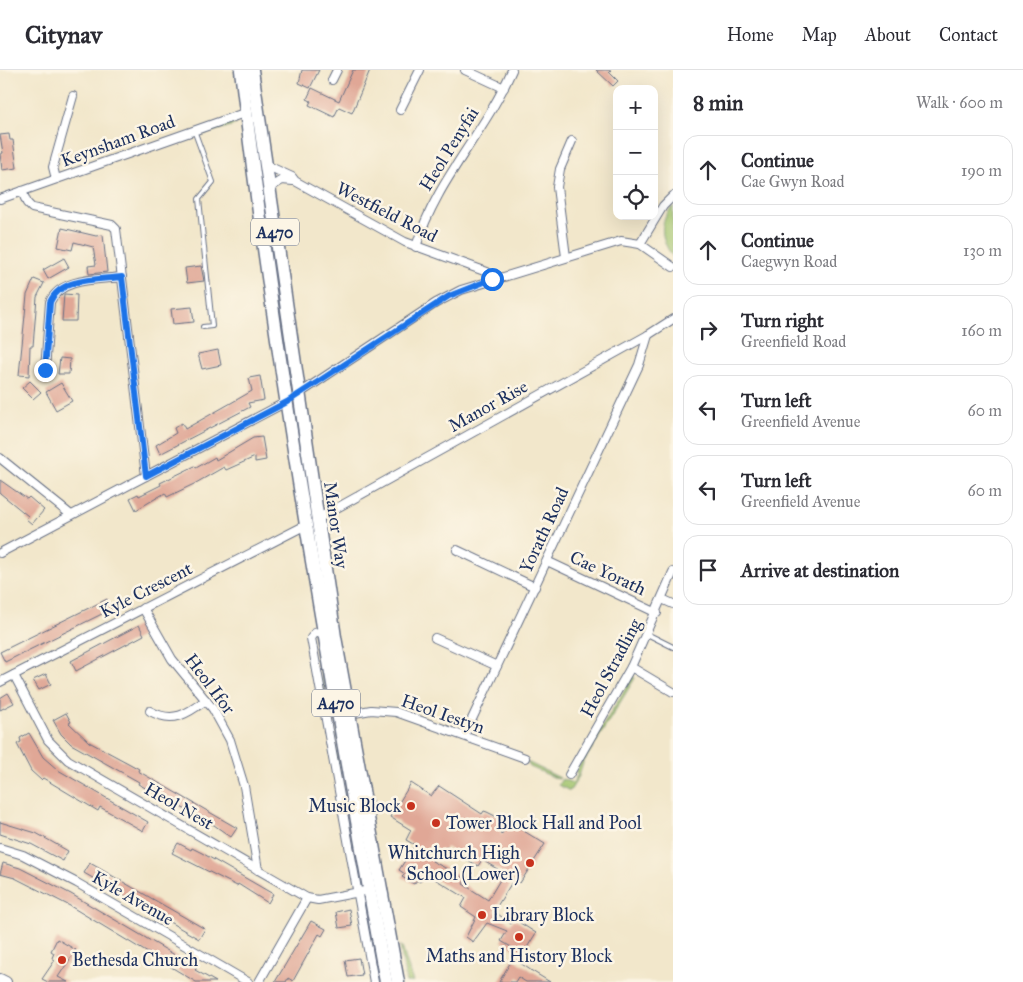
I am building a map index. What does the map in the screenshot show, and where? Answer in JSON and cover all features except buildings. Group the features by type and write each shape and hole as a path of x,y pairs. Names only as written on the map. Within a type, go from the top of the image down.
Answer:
{"highway":[{"name":"Manor Way","path":"241,70 287,402 349,714 398,982"},
{"name":"Manor Way","path":"252,70 300,393 323,631 364,891 386,982"}],"street":[{"path":"332,80 336,70"},
{"path":"400,110 420,70"},
{"path":"466,70 504,88"},
{"name":"Heol Penyfai","path":"416,247 434,200 504,88 512,70"},
{"path":"56,179 53,167 73,96"},
{"name":"Keynsham Road","path":"0,199 247,112"},
{"path":"566,257 557,187 560,170 572,141"},
{"name":"Westfield Road","path":"266,165 416,247 487,272 492,279"},
{"path":"269,188 282,180 295,181"},
{"path":"22,191 27,203 32,208 114,226 146,476"},
{"path":"640,244 663,206 673,196"},
{"path":"0,553 287,402 449,296 492,279 621,241 640,244 673,267"},
{"path":"45,370 50,302 55,292 63,286 73,283 122,277"},
{"name":"Manor Rise","path":"312,522 648,335 673,319"},
{"name":"Yorath Road","path":"464,736 639,365 648,335"},
{"path":"0,458 71,516"},
{"name":"Kyle Crescent","path":"0,682 312,522"},
{"path":"457,550 535,587"},
{"name":"Cae Yorath","path":"546,561 657,613"},
{"name":"Heol Stradling","path":"568,775 631,667 657,613 673,572"},
{"path":"662,599 673,604"},
{"name":"Heol Ifor","path":"143,608 172,659 206,700 230,740 241,770 258,870"},
{"path":"435,638 497,666"},
{"path":"631,667 673,692"},
{"name":"Heol Nest","path":"14,675 48,740 60,754 307,898"},
{"path":"150,711 167,718 177,718 206,700"},
{"name":"Heol Iestyn","path":"349,714 378,710 396,712 525,758"},
{"name":"Kyle Avenue","path":"0,848 23,855 77,883 248,982"},
{"path":"259,982 307,898 318,900 364,891"},
{"name":"Manor Way","path":"364,891 374,982"},
{"path":"0,979 6,982"}],"lane":[{"path":"194,130 213,182 199,199 212,326 203,327"},
{"path":"647,634 673,647"}],"green space":[{"path":"230,122 237,124 205,134 203,132"},
{"path":"255,143 258,143 289,384"},
{"path":"673,206 673,257 665,244 662,231 665,218"},
{"path":"318,658 320,663 347,809 345,809"},
{"path":"633,676 635,678 583,763 579,776 570,791 558,785 562,779 573,783 578,774 575,772"},
{"path":"527,762 560,778 558,779 530,767"},
{"path":"400,945 402,947 413,982 406,982"}],"place":[{"name":"Music Block","path":"411,806"},
{"name":"Tower Block Hall and Pool","path":"436,823"},
{"name":"Whitchurch High School (Lower)","path":"530,863"},
{"name":"Library Block","path":"482,915"},
{"name":"Maths and History Block","path":"519,937"},
{"name":"Bethesda Church","path":"62,960"}],"route":[{"path":"45,370 50,302 55,292 63,286 73,283 122,277 146,476 287,402 436,303 461,290 492,279"}]}
